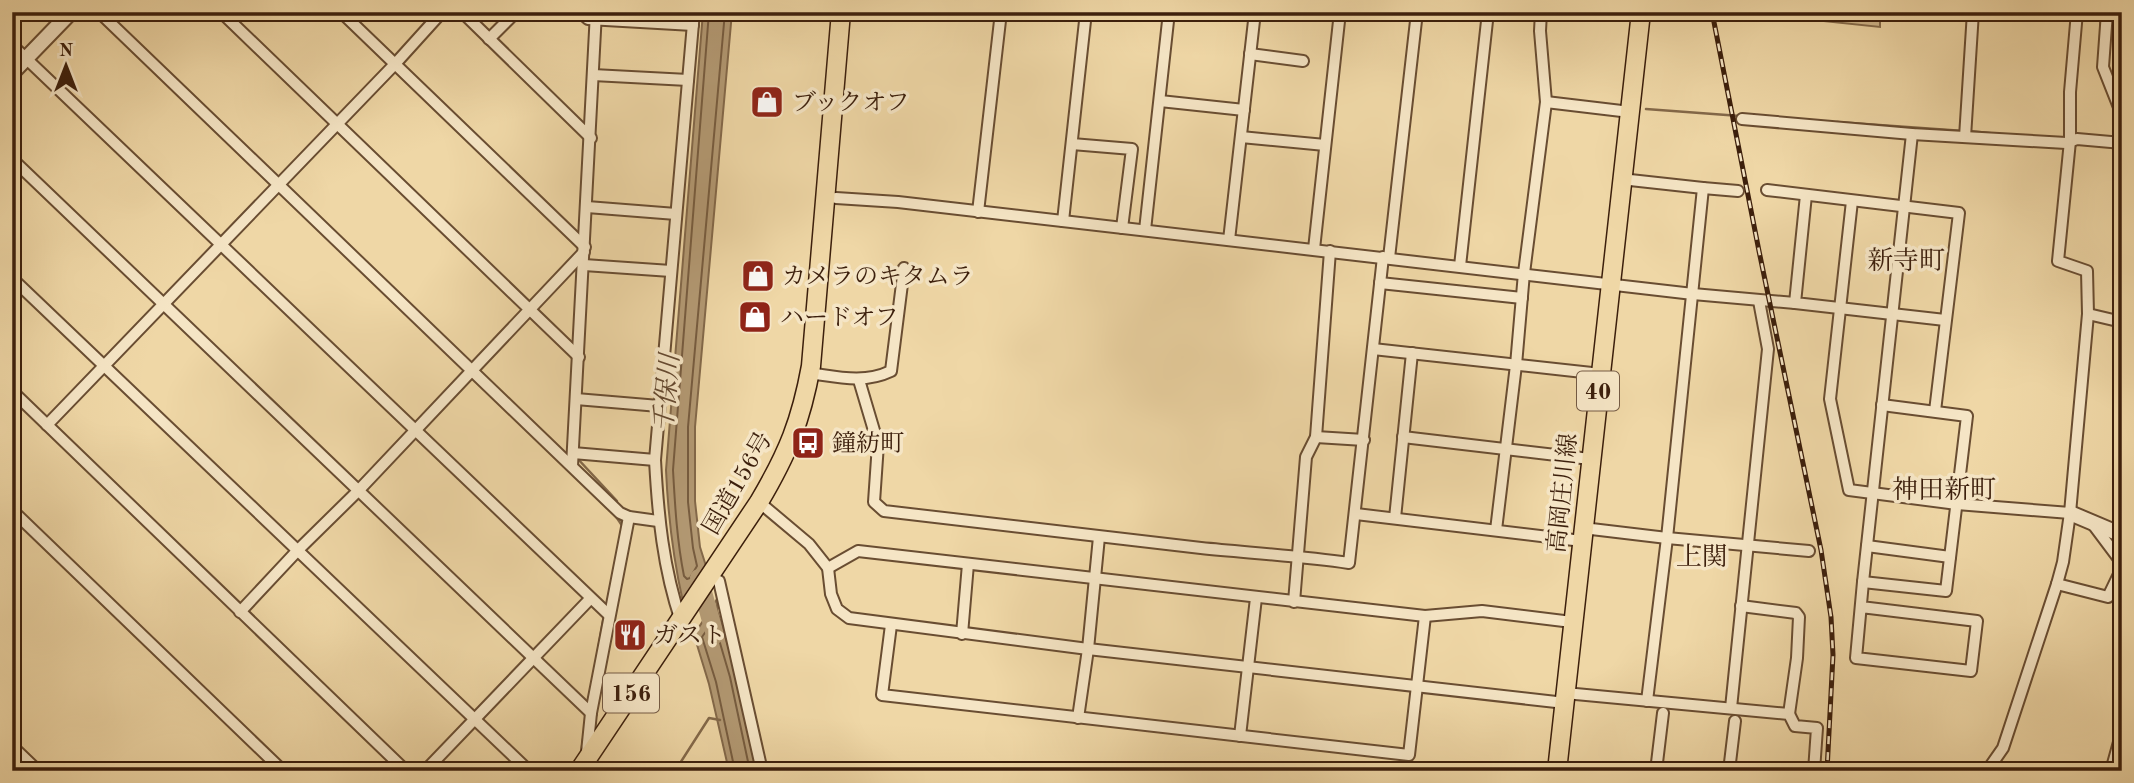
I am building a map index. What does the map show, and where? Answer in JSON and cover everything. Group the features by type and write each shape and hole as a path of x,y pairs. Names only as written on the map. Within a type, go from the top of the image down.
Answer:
{"main road":[{"name":"国道156号","path":"586,767 790,468 814,406 841,12"},
{"name":"国道156号","path":"815,374 836,198 852,12"},
{"name":"高岡庄川線","path":"1557,771 1641,12"}],"street":[{"path":"12,73 71,12"},
{"path":"99,12 620,513 658,521"},
{"path":"221,12 579,357"},
{"path":"341,12 585,250"},
{"path":"47,425 442,12"},
{"path":"462,12 590,138"},
{"path":"489,39 516,12"},
{"path":"580,12 587,19 596,16 693,25"},
{"path":"685,621 672,598 658,521 654,460 694,12"},
{"path":"978,212 1001,12"},
{"path":"1063,221 1086,12"},
{"path":"1145,230 1169,12"},
{"path":"1230,240 1255,12"},
{"path":"1314,249 1340,13 1332,12"},
{"path":"859,380 878,444 874,502 884,511 1099,537 1349,562 1380,283 1386,258 1417,12"},
{"path":"1460,266 1488,12"},
{"path":"1496,530 1546,103 1541,12"},
{"path":"1965,137 1973,12"},
{"path":"1987,771 2003,748 2057,584 2070,513 2088,314 2087,271 2059,261 2070,141 2070,92 2077,12"},
{"path":"2107,12 2103,67 2122,114"},
{"path":"572,466 596,16"},
{"path":"12,45 609,615"},
{"path":"1250,54 1303,61"},
{"path":"593,75 688,80"},
{"path":"1160,101 1244,110"},
{"path":"1546,103 1630,112"},
{"path":"1742,119 1912,134 2066,143 2077,139 2122,143"},
{"path":"1861,607 1977,621 1971,671 1856,657 1872,494 1912,134"},
{"path":"1241,136 1325,145"},
{"path":"1072,144 1132,149 1122,228"},
{"path":"12,159 591,713"},
{"path":"1621,179 1738,191"},
{"path":"1647,701 1667,538 1703,188"},
{"path":"1767,190 1959,213 1935,411"},
{"path":"1796,303 1806,195"},
{"path":"836,198 898,202 1693,294 1945,320"},
{"path":"1852,201 1830,399 1849,491 1957,504 2070,513 2122,535"},
{"path":"587,207 676,214"},
{"path":"240,612 531,310 585,250"},
{"path":"1294,603 1307,457 1316,437 1330,251"},
{"path":"584,265 671,271"},
{"path":"815,374 859,380 877,377 891,370 904,268"},
{"path":"12,278 529,771"},
{"path":"1380,283 1522,298"},
{"path":"1731,708 1768,349 1759,301"},
{"path":"2088,314 2122,323"},
{"path":"1373,349 1601,374"},
{"path":"1395,518 1412,354"},
{"path":"12,391 406,771"},
{"path":"576,399 659,406"},
{"path":"1863,582 1946,591 1967,416 1882,405"},
{"path":"1316,437 1364,440"},
{"path":"1403,437 1590,458"},
{"path":"573,453 654,460"},
{"path":"763,505 809,544 828,568 831,594 837,609 849,618 962,634 1417,686 1565,698 1647,701 1789,714"},
{"path":"12,510 283,771"},
{"path":"1356,514 1496,530 1667,538 1809,551"},
{"path":"586,767 591,713 629,517"},
{"path":"2057,584 2108,597 2122,565 2091,522"},
{"path":"1078,718 1099,537"},
{"path":"1867,546 1950,557"},
{"path":"828,568 858,551 1425,617 1482,611 1573,622"},
{"path":"962,634 968,564"},
{"path":"715,581 762,771"},
{"path":"1240,736 1256,598"},
{"path":"425,771 590,599"},
{"path":"1741,606 1796,613 1799,617 1797,658 1789,714 1795,726 1817,728 1814,771"},
{"path":"891,625 882,695 1409,755 1425,617"},
{"path":"1656,771 1663,713"},
{"path":"1729,771 1735,721"},
{"path":"2111,771 2122,731"},
{"path":"12,746 38,771"}],"shaded area":[{"path":"1767,12 1880,12 1880,27 1767,15"}],"water":[{"path":"703,12 732,12 695,427 695,501 700,547 706,566 683,602 671,536 666,470"},
{"path":"717,599 717,610 737,675 757,771 729,771 709,684 694,635"}],"waterway":[{"path":"2100,41 2101,12"},
{"path":"1646,109 1740,116"},
{"path":"2116,114 2122,131"},
{"path":"1837,122 1964,131"},
{"path":"1970,131 1998,134"},
{"path":"577,458 617,501 616,505"},
{"path":"615,515 623,527"},
{"name":"千保川","path":"699,578 715,635"},
{"path":"598,650 604,615"},
{"path":"675,771 709,718 720,720"},
{"path":"581,754 583,739"},
{"path":"2118,771 2122,759"}],"railway":[{"path":"1712,12 1821,550 1831,617 1833,655 1827,771"}],"place":[{"name":"ブックオフ","path":"767,102"},
{"name":"カメラのキタムラ","path":"758,276"},
{"name":"ハードオフ","path":"755,317"},
{"name":"鐘紡町","path":"808,443"},
{"name":"ガスト","path":"630,635"}],"district":[{"name":"新寺町","path":"1906,260"},
{"name":"神田新町","path":"1944,489"},
{"name":"上関","path":"1702,556"}]}
